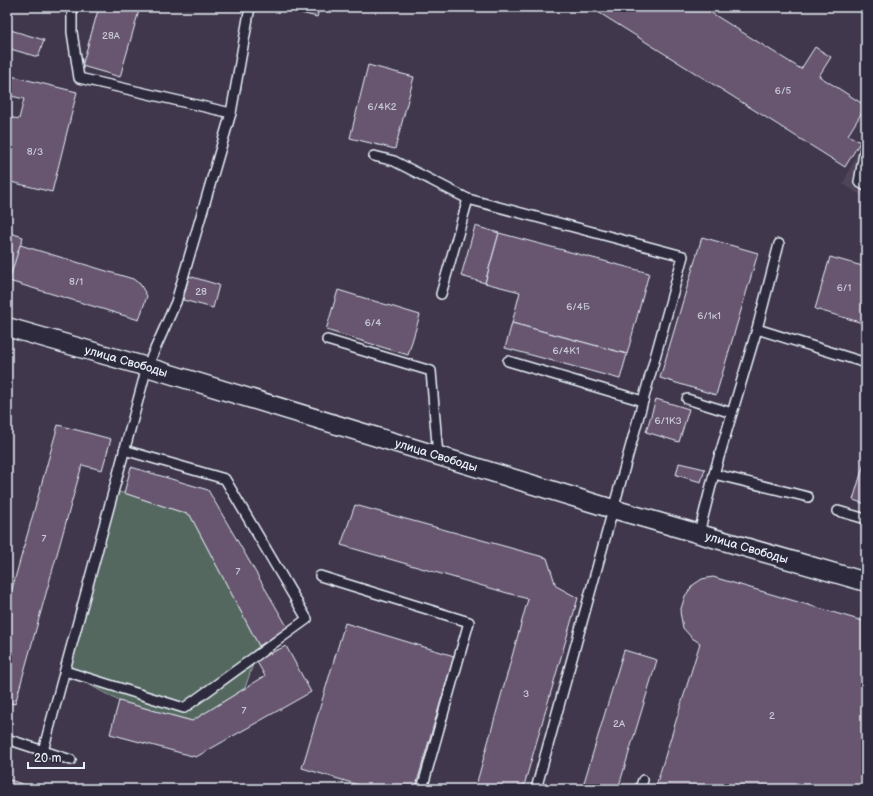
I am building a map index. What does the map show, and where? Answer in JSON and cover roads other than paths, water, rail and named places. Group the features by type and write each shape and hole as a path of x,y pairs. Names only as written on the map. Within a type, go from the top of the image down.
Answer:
{"street":[{"name":"улица Свободы","path":"7,327 146,367 613,509 866,582"}],"lane":[{"path":"72,7 72,32 79,78 232,113"},
{"path":"43,751 146,367 176,302 232,113 250,7"},
{"path":"866,142 859,182 866,186"},
{"path":"374,156 394,161 468,199 684,256 536,789"},
{"path":"441,294 468,199"},
{"path":"699,533 714,474 757,329 779,244"},
{"path":"757,329 866,363"},
{"path":"327,340 431,372 438,456"},
{"path":"508,361 643,401"},
{"path":"687,399 732,413"},
{"path":"65,671 184,708 307,619 225,479 124,450"},
{"path":"714,474 808,497"},
{"path":"838,511 866,519"},
{"path":"320,576 468,622 422,789"},
{"path":"7,739 71,760"}]}
